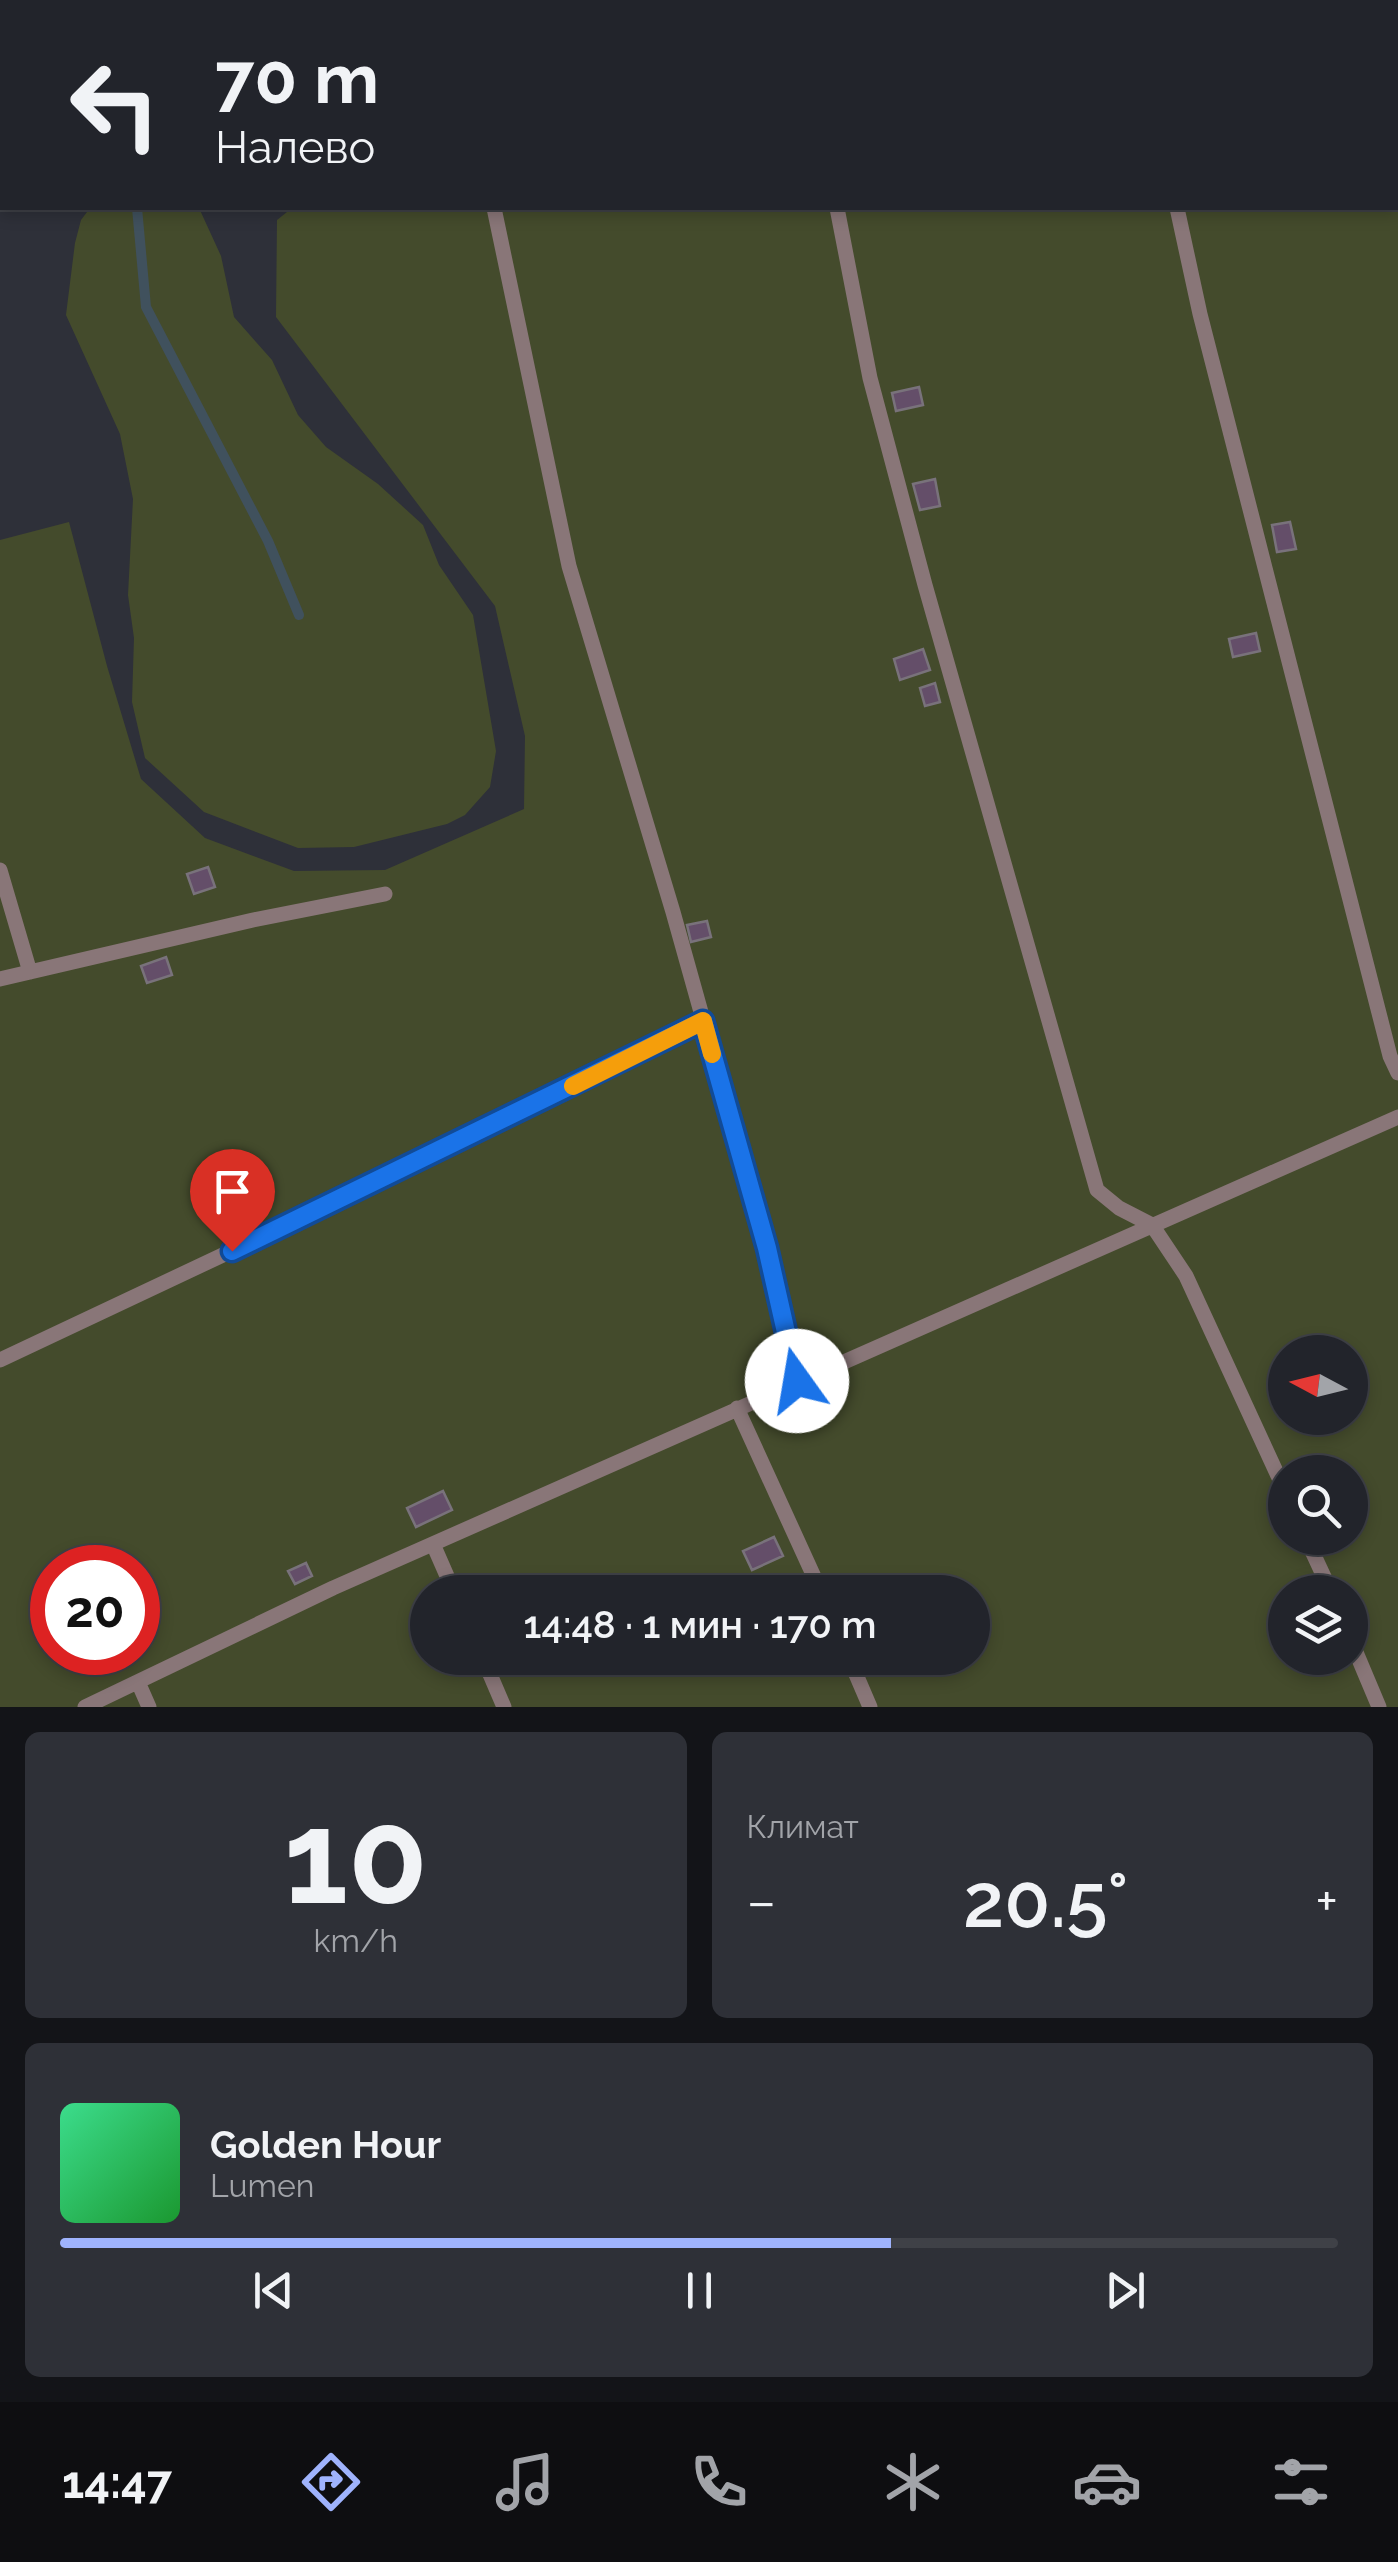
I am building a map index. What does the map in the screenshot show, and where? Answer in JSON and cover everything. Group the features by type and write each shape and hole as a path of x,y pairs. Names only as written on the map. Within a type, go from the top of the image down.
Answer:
{"lane":[{"path":"494,210 569,566 767,1248 797,1381"},
{"path":"837,210 875,397 924,585 1098,1190 1119,1208 1152,1225 1186,1276 1268,1455"},
{"path":"1177,210 1200,314 1355,921 1390,1056 1398,1073"},
{"path":"0,870 30,972"},
{"path":"0,979 385,894"},
{"path":"0,1360 402,1171 703,1021"},
{"path":"85,1707 433,1544 1398,1117"},
{"path":"737,1408 813,1575"},
{"path":"433,1544 447,1575"},
{"path":"490,1675 504,1707"},
{"path":"856,1675 870,1707"},
{"path":"1366,1675 1379,1707"},
{"path":"138,1682 149,1707"}],"green space":[{"path":"88,210 200,210 221,256 234,317 272,360 298,415 326,447 378,484 423,525 439,565 473,615 496,751 490,787 465,815 447,824 354,847 298,848 204,812 145,758 132,702 134,638 128,595 133,499 120,434 66,315 81,220"},
{"path":"290,210 1398,210 1398,1707 0,1707 0,540 69,522 141,779 205,838 294,871 385,870 524,809 525,736 495,606 276,317 277,220"}],"building":[{"path":"919,387 923,405 896,411 892,393"},
{"path":"935,479 940,506 920,510 913,484"},
{"path":"1290,522 1296,549 1277,552 1272,525"},
{"path":"1256,633 1260,651 1233,657 1229,639"},
{"path":"923,649 930,670 900,680 894,659"},
{"path":"935,683 940,702 925,706 920,688"},
{"path":"208,867 215,887 194,894 187,874"},
{"path":"707,921 711,937 691,942 687,925"},
{"path":"166,957 172,975 147,983 141,966"},
{"path":"443,1491 452,1510 416,1527 407,1508"},
{"path":"774,1537 783,1556 752,1570 743,1551"},
{"path":"306,1563 312,1576 295,1584 288,1571"}],"waterway":[{"path":"137,210 146,307 268,541 299,615"}],"slow traffic":[{"path":"573,1086 703,1021 712,1054"}],"route":[{"path":"232,1251 703,1021 767,1248 797,1381"}]}
